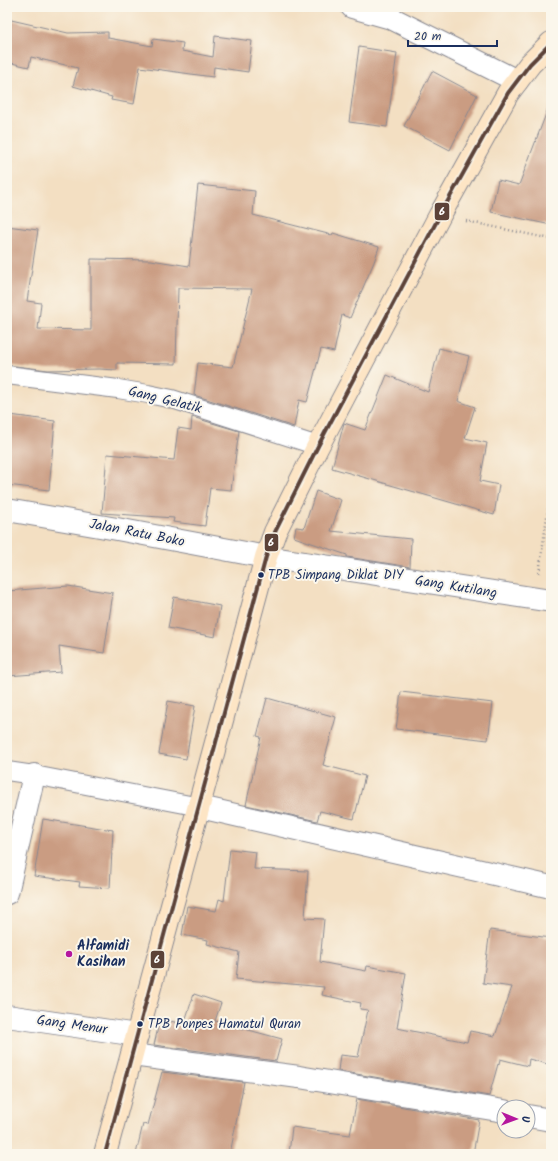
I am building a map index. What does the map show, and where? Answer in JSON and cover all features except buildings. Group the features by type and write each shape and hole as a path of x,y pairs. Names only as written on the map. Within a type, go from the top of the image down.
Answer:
{"main road":[{"path":"105,1154 200,807 266,557 275,532 318,446 440,215 508,93 530,64 551,43"}],"street":[{"path":"352,7 391,18 517,81"},
{"name":"Jalan Ratu Boko","path":"7,510 266,557"},
{"name":"Gang Kutilang","path":"266,557 543,600"},
{"path":"7,893 34,775"},
{"path":"200,807 551,887"},
{"name":"Gang Menur","path":"7,1016 137,1035"},
{"path":"132,1055 299,1076 496,1111"},
{"path":"536,1117 551,1120"}],"lane":[{"name":"Gang Gelatik","path":"7,375 148,394 172,399 318,446"},
{"path":"7,771 200,807"}],"path":[{"path":"440,215 551,239"},
{"path":"543,600 551,488"}],"transit line":[{"name":"6","path":"105,1154 266,557 275,532 318,446 440,215 508,93 530,64 551,43"}],"place":[{"name":"TPB Simpang Diklat DIY","path":"261,575"},
{"name":"Alfamidi Kasihan","path":"69,954"},
{"name":"TPB Ponpes Hamatul Quran","path":"140,1024"}]}
